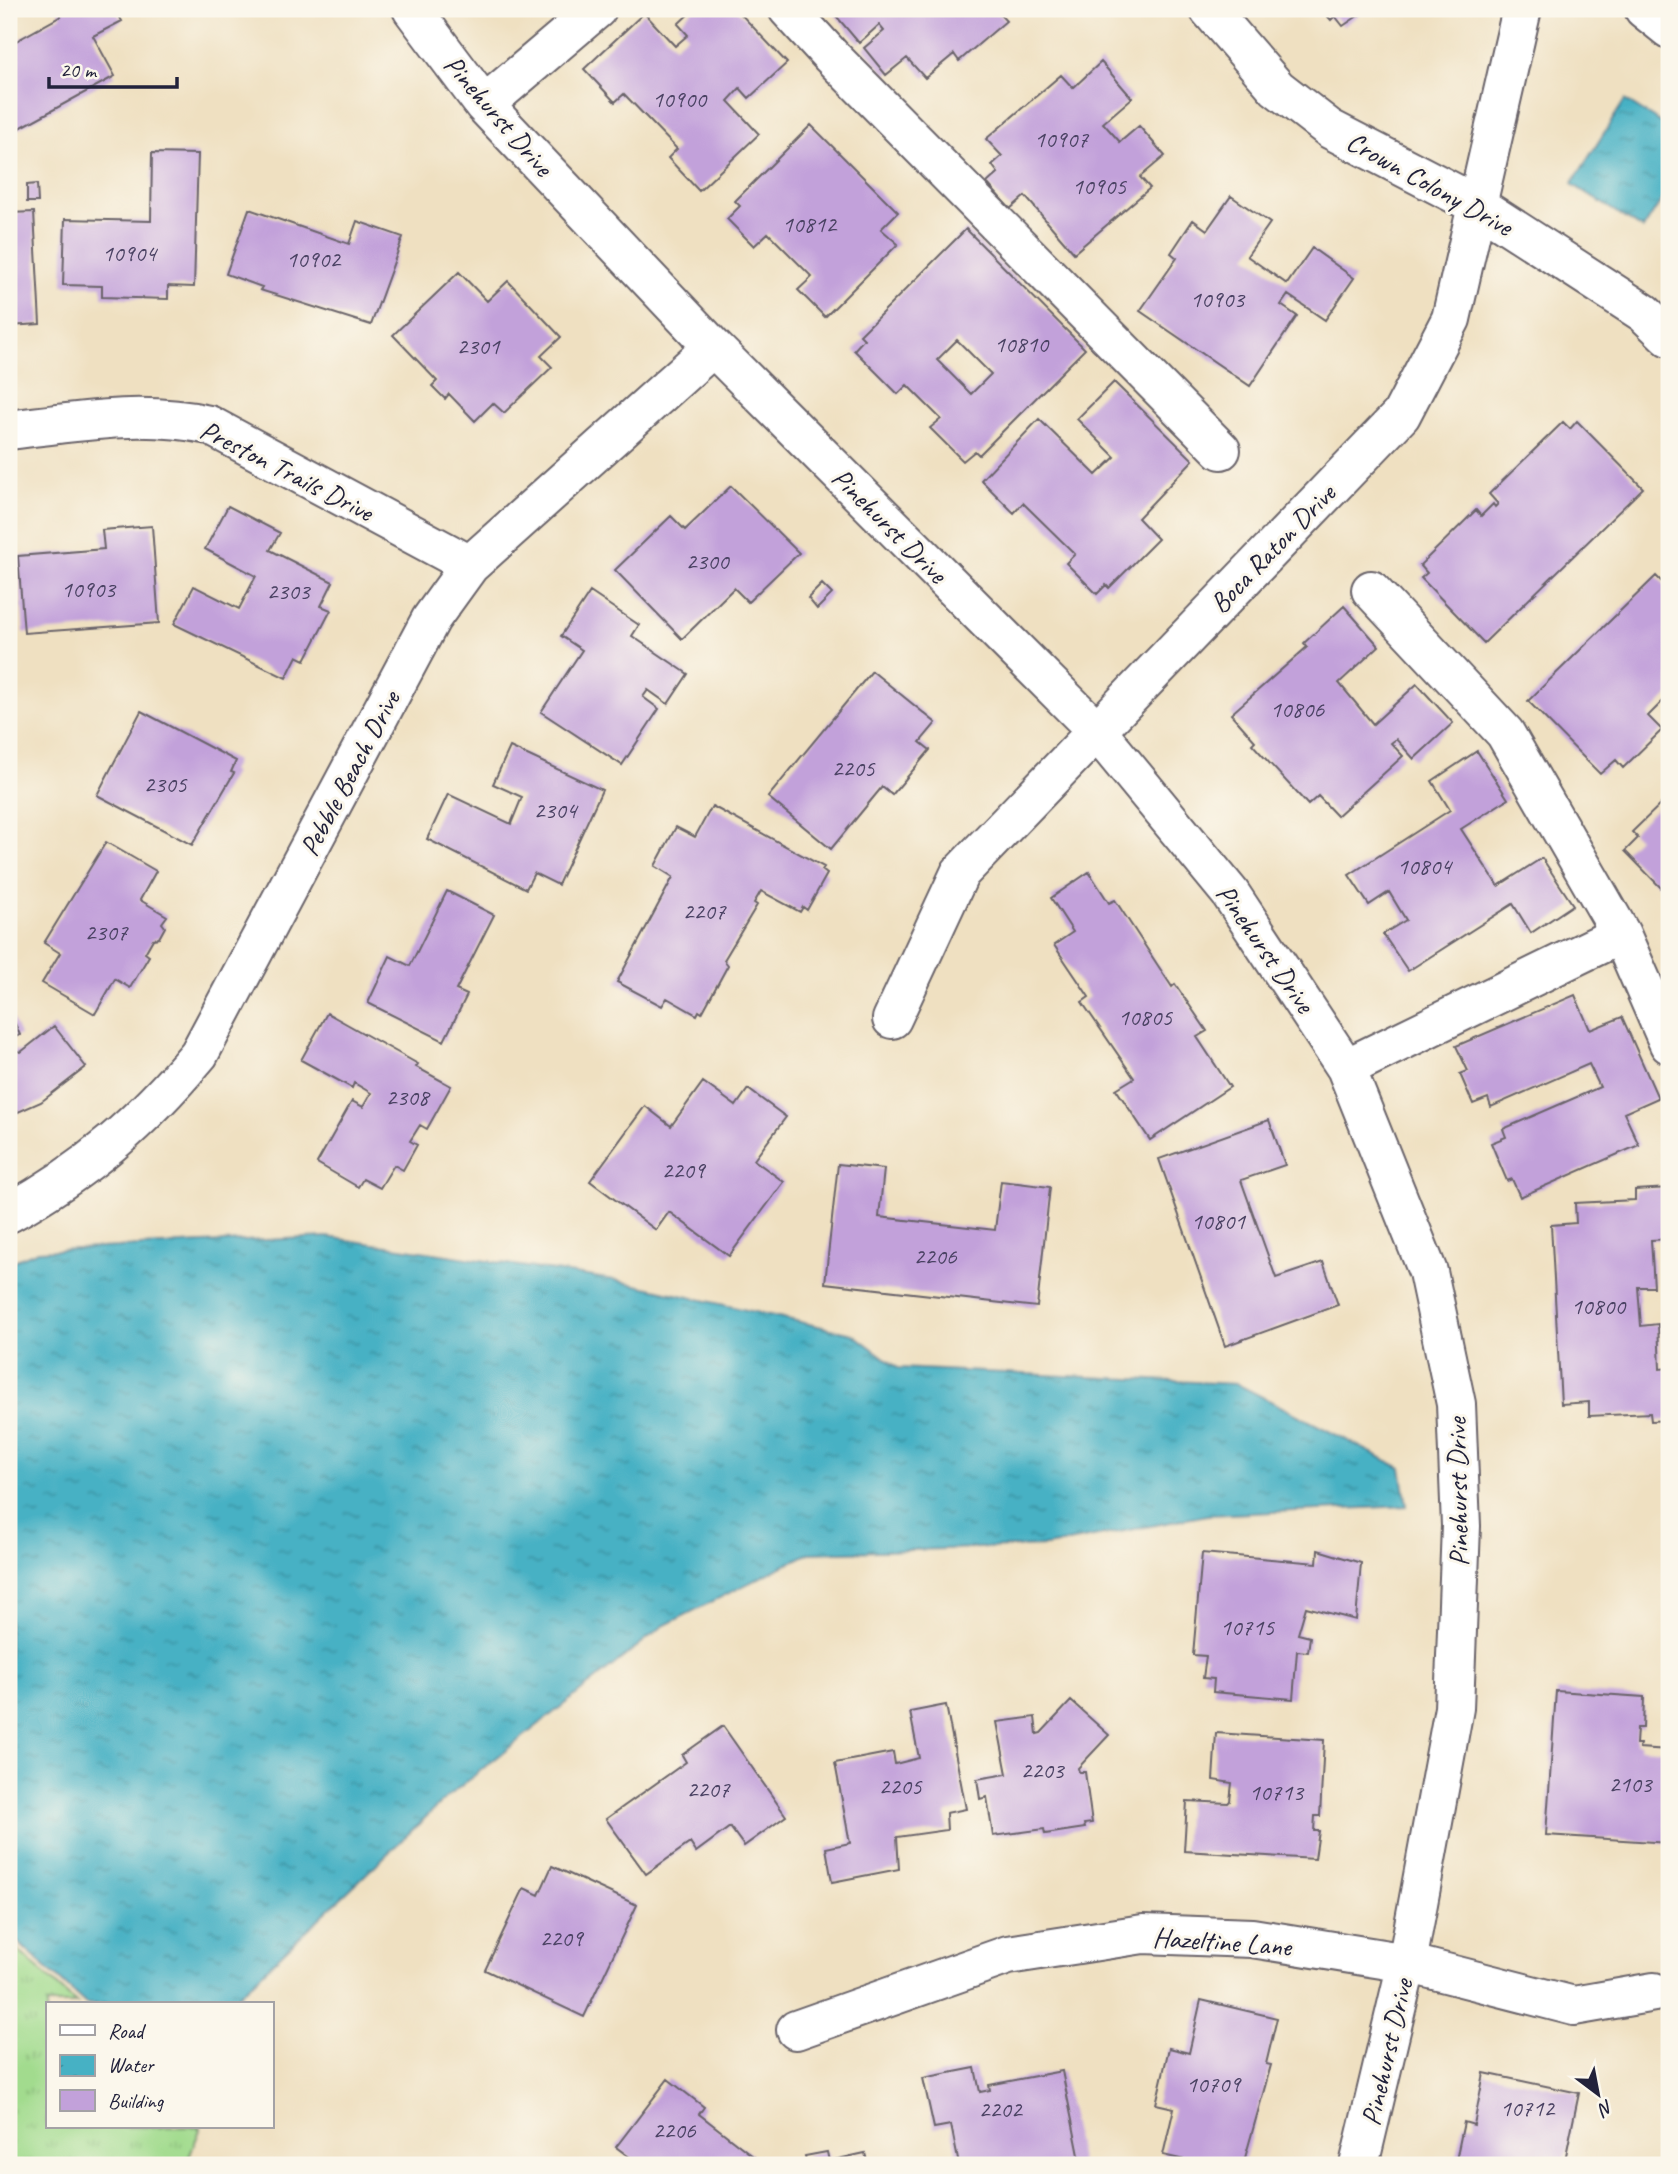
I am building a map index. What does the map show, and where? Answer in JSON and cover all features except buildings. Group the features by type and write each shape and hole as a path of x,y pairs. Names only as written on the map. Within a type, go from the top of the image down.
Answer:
{"street":[{"name":"Pinehurst Drive","path":"412,9 484,105 713,347 1095,729 1230,893 1346,1068 1428,1272 1455,1404 1461,1526 1454,1708 1407,1963 1359,2165"},
{"path":"484,105 597,9"},
{"path":"788,9 831,56 1221,450"},
{"name":"Crown Colony Drive","path":"1209,9 1277,88 1330,129 1477,205 1644,313 1669,337"},
{"name":"Boca Raton Drive","path":"892,1018 960,873 1095,729 1401,415 1451,319 1522,9"},
{"path":"1644,9 1669,29"},
{"name":"Pebble Beach Drive","path":"9,1213 60,1184 107,1148 156,1105 199,1054 431,619 470,565 713,347"},
{"name":"Preston Trails Drive","path":"9,430 131,416 173,417 209,425 470,565"},
{"path":"1371,590 1505,733 1621,934 1669,1044"},
{"path":"1346,1068 1621,934"},
{"name":"Hazeltine Lane","path":"796,2030 1008,1955 1143,1934 1252,1938 1407,1963 1574,2006 1654,1992"}],"green space":[{"path":"9,1942 75,2002 46,2002 46,2128 201,2128 186,2165 9,2165"}],"water":[{"path":"1625,100 1669,128 1669,188 1643,229 1572,184"},
{"path":"327,1237 614,1280 853,1334 898,1368 1237,1384 1401,1468 1407,1506 1207,1515 1047,1546 809,1553 663,1626 447,1797 231,2002 84,2002 9,1934 9,1263 38,1251"}]}
